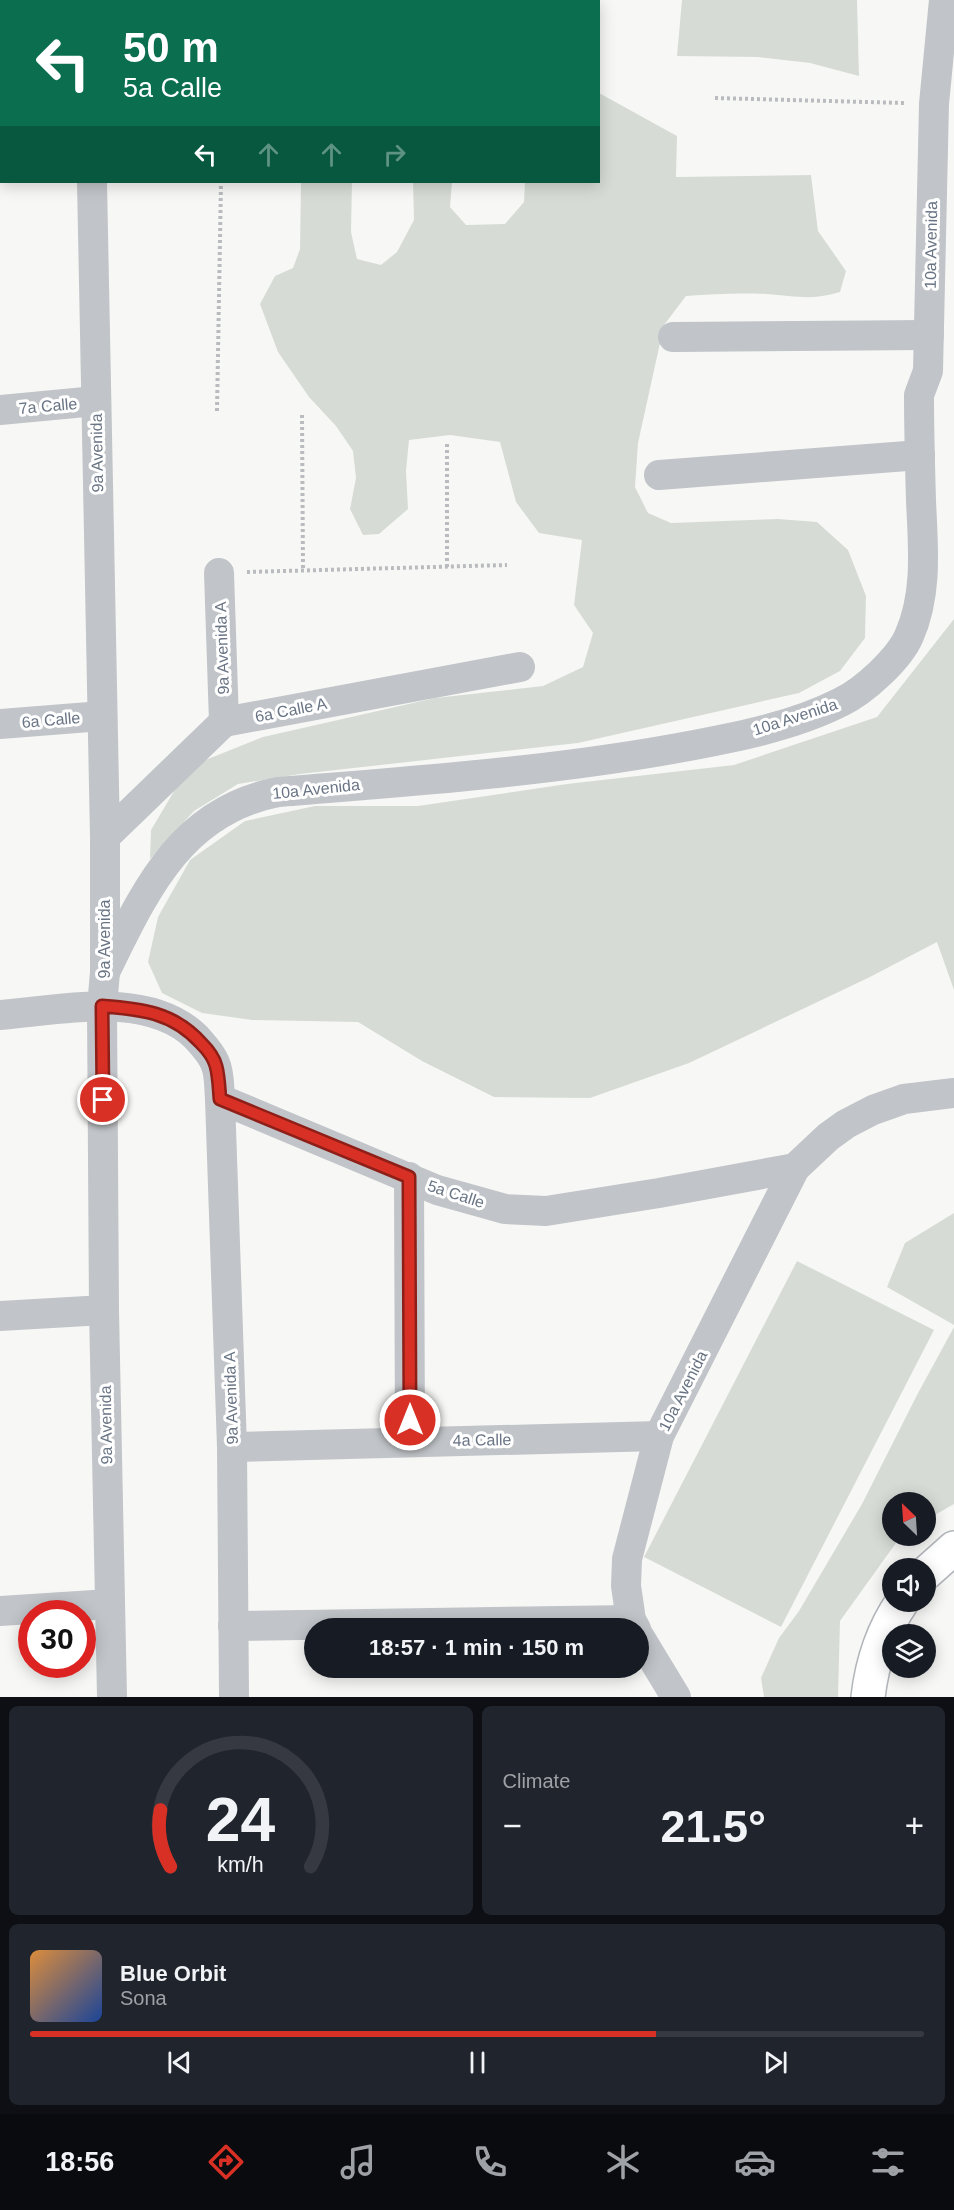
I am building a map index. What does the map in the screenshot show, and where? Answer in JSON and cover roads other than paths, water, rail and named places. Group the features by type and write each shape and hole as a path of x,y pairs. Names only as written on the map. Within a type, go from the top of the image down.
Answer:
{"main road":[{"path":"936,1562 954,1548"},
{"path":"868,1697 871,1672 881,1641 897,1612"}],"street":[{"name":"10a Avenida","path":"105,972 157,876 179,848 214,816 234,804 256,796 278,792 531,770 634,756 707,742 780,725 842,702 869,684 887,665 908,639 919,610 924,568 919,395 928,371 934,104 944,0"},
{"name":"9a Avenida","path":"92,183 105,837 105,972 102,1006 104,1310 108,1604 112,1697"},
{"path":"673,337 929,335"},
{"name":"7a Calle","path":"0,410 96,401"},
{"path":"659,475 920,455"},
{"name":"9a Avenida A","path":"219,573 224,722"},
{"name":"6a Calle A","path":"224,722 520,667"},
{"name":"6a Calle","path":"0,724 102,716"},
{"path":"105,837 224,722"},
{"path":"0,1015 102,1006 137,1008 157,1014 191,1032 206,1048 214,1061 220,1099"},
{"path":"795,1168 828,1137 846,1124 873,1110 904,1099 954,1093"},
{"name":"9a Avenida A","path":"220,1099 232,1447 234,1697"},
{"name":"5a Calle","path":"220,1099 445,1192 505,1209 546,1211 795,1168"},
{"name":"10a Avenida","path":"633,1618 626,1586 627,1559 659,1436 795,1168"},
{"path":"409,1177 410,1442"},
{"path":"0,1316 104,1310"},
{"name":"4a Calle","path":"232,1447 659,1436"},
{"path":"0,1611 108,1604"},
{"path":"233,1626 304,1626"},
{"name":"10a Avenida","path":"649,1652 676,1697"}]}
